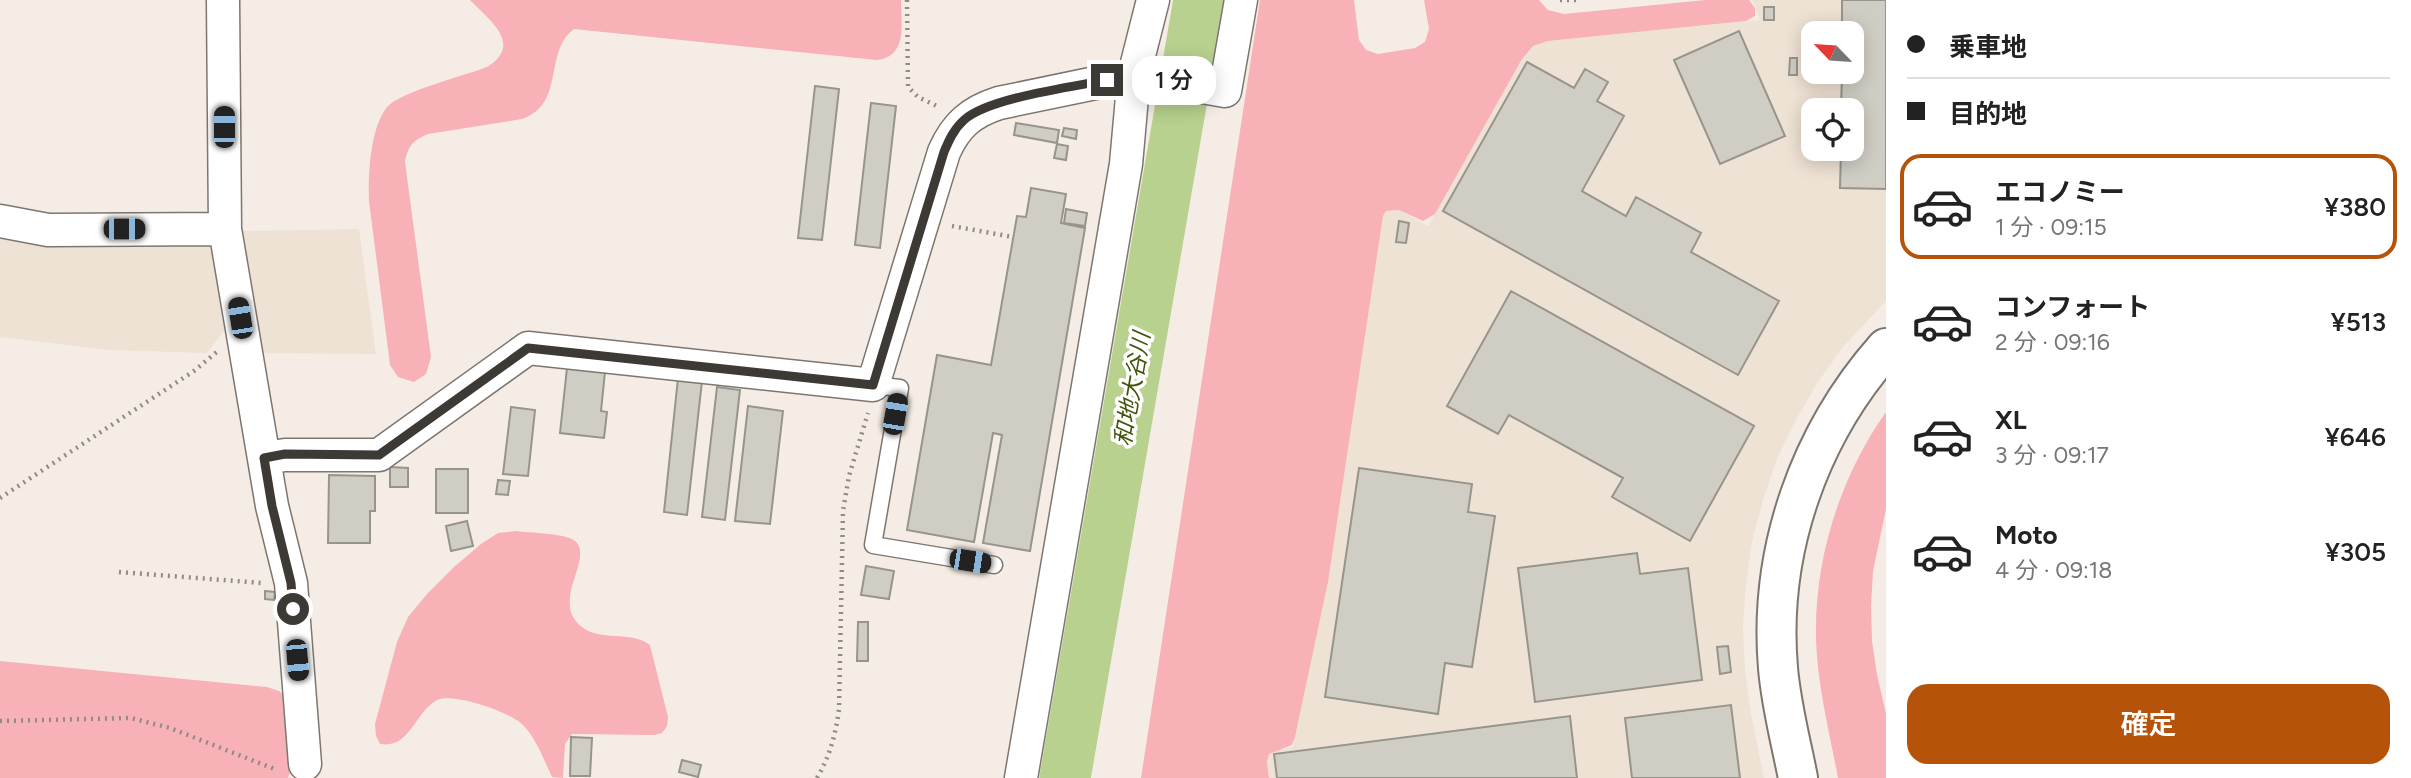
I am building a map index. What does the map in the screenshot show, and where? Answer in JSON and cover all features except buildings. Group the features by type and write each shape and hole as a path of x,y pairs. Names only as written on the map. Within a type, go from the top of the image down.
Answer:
{"street":[{"path":"223,0 225,229 272,506 291,583 305,764"},
{"path":"1021,778 1153,0"},
{"path":"264,458 285,454 379,455 528,348 873,385 944,152 952,134 962,122 981,108 999,103 1140,76 1225,91 1241,0"},
{"path":"0,221 48,230 225,229"},
{"path":"1798,778 1778,668 1776,628 1785,548 1799,497 1825,435 1845,400 1886,348"}],"lane":[{"path":"873,385 900,388 873,545 994,565"}],"path":[{"path":"907,0 908,87 918,97 949,112 962,122"},
{"path":"1560,0 1577,0"},
{"path":"952,226 1013,237"},
{"path":"0,498 194,371 226,343 244,340"},
{"path":"817,778 830,754 836,732 839,709 843,511 849,476 873,398 873,385"},
{"path":"120,572 291,583"},
{"path":"0,721 131,718 150,721 277,771 305,764"}],"shaded area":[{"path":"470,0 901,0 902,28 901,38 894,52 877,60 574,29 559,51 550,90 536,112 522,119 428,134 418,139 412,144 405,162 431,357 426,374 414,382 398,377 390,365 369,201 371,152 381,116 394,101 487,67 498,58 503,50 500,32"},
{"path":"1260,0 1354,0 1359,40 1366,50 1378,54 1415,48 1425,42 1429,29 1424,0 1539,0 1548,10 1564,14 1705,0 1749,0 1755,8 1755,16 1746,21 1548,41 1533,46 1522,59 1435,214 1423,221 1399,210 1386,211 1383,216 1328,582 1292,745 1269,754 1269,778 1141,778"},
{"path":"1752,0 1886,0 1886,301 1843,347 1796,420 1777,459 1752,542 1743,628 1745,671 1764,778 1269,778 1269,754 1293,747 1328,582 1383,216 1386,211 1399,210 1428,226 1522,59 1533,46 1548,41 1760,20"},
{"path":"0,229 207,237 217,245 230,323 207,353 108,350 0,337"},
{"path":"359,229 376,354 256,353 236,231"},
{"path":"1886,412 1886,509 1873,571 1871,606 1872,641 1886,713 1886,778 1838,778 1818,667 1817,600 1829,533 1839,501 1852,470"},
{"path":"516,531 555,535 575,541 580,549 580,558 571,593 573,617 582,627 598,634 634,638 650,645 668,717 667,726 662,733 654,735 572,734 565,744 563,778 552,777 536,743 523,725 507,714 468,701 445,698 437,700 405,736 390,744 380,744 375,724 397,642 408,617 454,567 481,544 498,533"},
{"path":"0,661 267,687 279,691 287,698 292,766 288,778 0,778"}],"waterway":[{"name":"和地大谷川","path":"1065,778 1199,0"}],"route":[{"path":"293,609 291,583 272,506 264,458 285,454 379,455 528,348 873,385 944,152 952,134 964,120 981,108 1107,80"}]}
